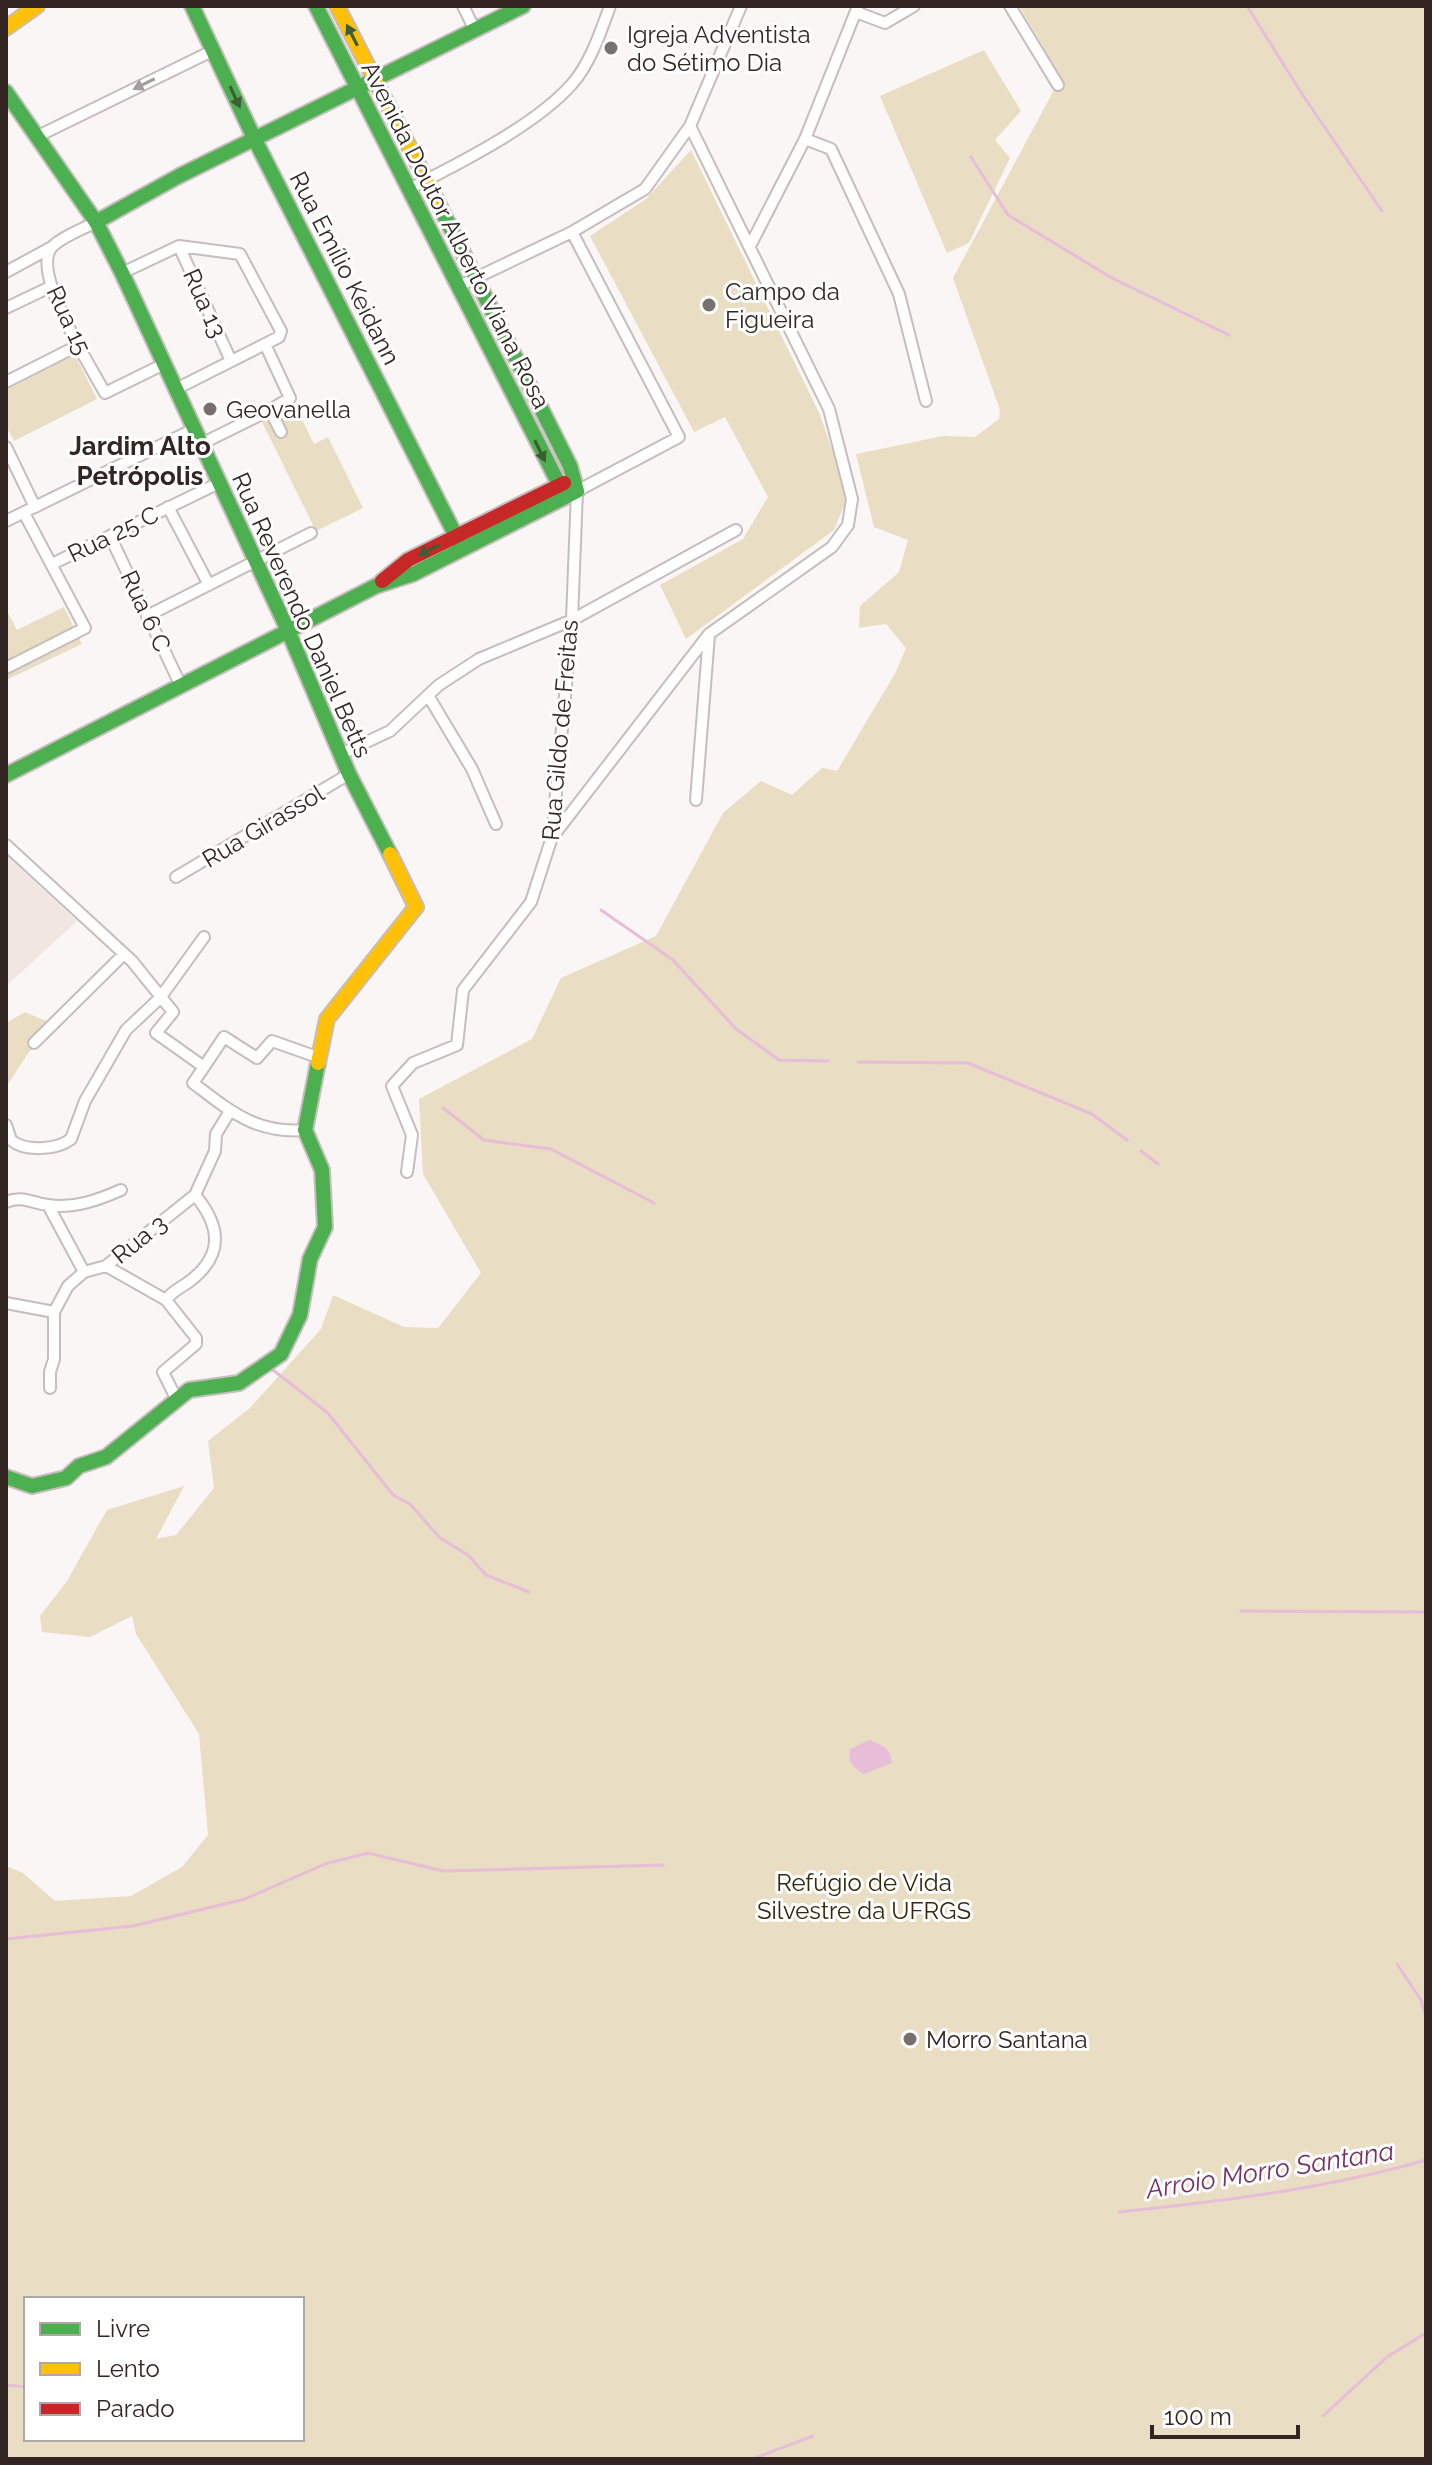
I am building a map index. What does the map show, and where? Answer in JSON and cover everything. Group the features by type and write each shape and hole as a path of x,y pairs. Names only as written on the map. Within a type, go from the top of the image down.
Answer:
{"street":[{"path":"6,28 37,6"},
{"name":"Rua Emílio Keidann","path":"192,6 254,138 459,542"},
{"name":"Avenida Doutor Alberto Viana Rosa","path":"316,6 411,188 510,390 573,490"},
{"name":"Avenida Doutor Alberto Viana Rosa","path":"337,6 528,380 573,490"},
{"path":"463,6 475,30"},
{"path":"6,272 254,138 523,6"},
{"path":"411,188 517,129 573,84 600,35 610,6"},
{"path":"459,286 572,232 645,189 690,126 741,6"},
{"path":"750,246 805,139 857,9 885,23 914,6"},
{"path":"1010,6 1058,85"},
{"path":"36,137 214,50"},
{"name":"Rua Reverendo Daniel Betts","path":"6,92 96,222 122,273 288,632 349,774 416,907 327,1019 320,1058"},
{"path":"552,837 709,634 832,547 848,525 852,499 829,409 690,126"},
{"path":"805,139 831,149 899,294 926,401"},
{"path":"6,775 376,586 413,574 459,542 679,437 572,232"},
{"path":"122,273 179,246 242,256 281,331 279,337 176,389"},
{"name":"Rua 13","path":"179,246 231,361"},
{"name":"Rua 15","path":"52,247 46,263 50,287 105,393 164,364"},
{"path":"6,308 50,287"},
{"path":"201,444 290,398 265,344"},
{"path":"6,382 79,345"},
{"path":"510,390 528,380"},
{"path":"270,410 281,432"},
{"path":"6,521 194,429"},
{"path":"6,449 35,507"},
{"name":"Rua 25 C","path":"52,564 219,483"},
{"name":"Rua Gildo de Freitas","path":"407,1172 412,1135 392,1086 413,1063 457,1045 463,990 531,902 552,837 572,620 573,490"},
{"path":"168,507 209,585"},
{"path":"6,668 85,628 24,513"},
{"path":"341,754 390,731 439,685 479,659 572,620 736,530"},
{"path":"147,616 311,533"},
{"name":"Rua 6 C","path":"110,536 181,686"},
{"path":"696,800 709,634"},
{"path":"429,697 472,769 496,824"},
{"name":"Rua Girassol","path":"176,877 349,774"},
{"path":"6,845 124,954 173,1012 156,1033 204,1067"},
{"path":"6,1125 11,1140 27,1148 66,1143 76,1132 85,1101 126,1030 160,998 204,937"},
{"path":"34,1043 124,954"},
{"path":"6,1477 32,1486 66,1478 79,1466 106,1457 189,1390 241,1383 281,1354 300,1315 310,1259 325,1227 322,1170 305,1130 320,1058 272,1041 257,1058 224,1037 193,1083 230,1111 280,1132 305,1130"},
{"name":"Rua 3","path":"54,1312 68,1286 84,1272 106,1266 195,1195 215,1151 216,1134 230,1111"},
{"path":"6,1202 19,1197 48,1205 89,1203 121,1190"},
{"path":"166,1300 171,1292 191,1280 209,1261 214,1250 216,1230 212,1215 195,1195"},
{"path":"48,1205 84,1272"},
{"path":"106,1266 166,1300 198,1340 163,1372 177,1400"},
{"path":"6,1303 54,1312 54,1359 50,1388"}],"shaded area":[{"path":"6,855 77,921 6,986"},
{"path":"869,1740 885,1748 892,1763 864,1774 852,1764 850,1749"}],"green space":[{"name":"Refúgio de Vida Silvestre da UFRGS","path":"1019,6 1426,6 1426,2459 6,2459 6,1866 23,1873 55,1901 131,1896 182,1867 208,1835 199,1734 136,1634 132,1616 90,1637 42,1632 40,1616 67,1581 107,1510 184,1486 156,1539 176,1535 214,1488 208,1441 250,1408 321,1329 333,1295 404,1327 438,1328 481,1273 423,1174 419,1099 532,1039 561,978 656,936 723,813 761,781 792,795 822,768 837,771 896,672 906,648 886,624 859,628 860,606 899,572 908,540 874,527 856,454 943,436 975,437 999,419 1000,410 953,278 1061,77"},
{"path":"984,50 1021,111 995,140 1010,158 969,243 947,253 880,96"},
{"path":"691,150 820,415 848,496 834,530 686,639 660,585 743,539 768,497 725,417 694,432 590,236 646,199"},
{"path":"75,355 97,399 14,441 6,426 6,390"},
{"path":"294,403 314,444 328,437 363,508 316,531 261,420"},
{"path":"64,607 82,644 6,680 6,609 17,630"},
{"path":"25,1012 56,1025 29,1052 6,1087 6,1023"}],"waterway":[{"path":"1247,6 1304,97 1382,211"},
{"path":"971,157 1008,215 1112,278 1229,335"},
{"path":"601,910 673,960 736,1029 779,1060 829,1061"},
{"path":"858,1062 968,1063 1092,1114 1127,1140"},
{"path":"443,1108 484,1140 551,1149 654,1203"},
{"path":"1141,1151 1158,1164"},
{"path":"273,1370 327,1412 393,1495 410,1504 440,1538 468,1555 486,1575 529,1592"},
{"path":"1241,1611 1426,1612"},
{"path":"6,1939 133,1926 245,1899 325,1864 368,1853 443,1871 663,1865"},
{"path":"1397,1964 1421,2000 1426,2017"},
{"name":"Arroio Morro Santana","path":"1119,2212 1312,2186 1426,2160"},
{"path":"1323,2416 1387,2357 1426,2333"},
{"path":"6,2385 24,2387"},
{"path":"752,2459 813,2436"}],"traffic: fast":[{"path":"192,6 254,138 462,548"},
{"path":"316,6 565,496"},
{"path":"96,222 179,176 523,6"},
{"path":"6,92 96,222 122,273 286,626 349,774 390,854"},
{"path":"6,775 376,586 413,574 577,491 570,466 438,203"},
{"path":"6,1477 32,1486 66,1478 79,1466 106,1457 189,1390 239,1383 281,1354 300,1315 310,1259 325,1227 322,1170 305,1130 318,1063"}],"traffic: slow":[{"path":"6,28 37,6"},
{"path":"337,6 438,203"},
{"path":"318,1063 327,1019 416,907 390,854"}],"traffic: jam":[{"path":"382,581 408,560 564,483"}],"place":[{"name":"Igreja Adventista do Sétimo Dia","path":"611,48"},
{"name":"Campo da Figueira","path":"709,305"},
{"name":"Geovanella","path":"210,409"},
{"name":"Morro Santana","path":"910,2039"}],"district":[{"name":"Jardim Alto Petrópolis","path":"140,461"}]}
